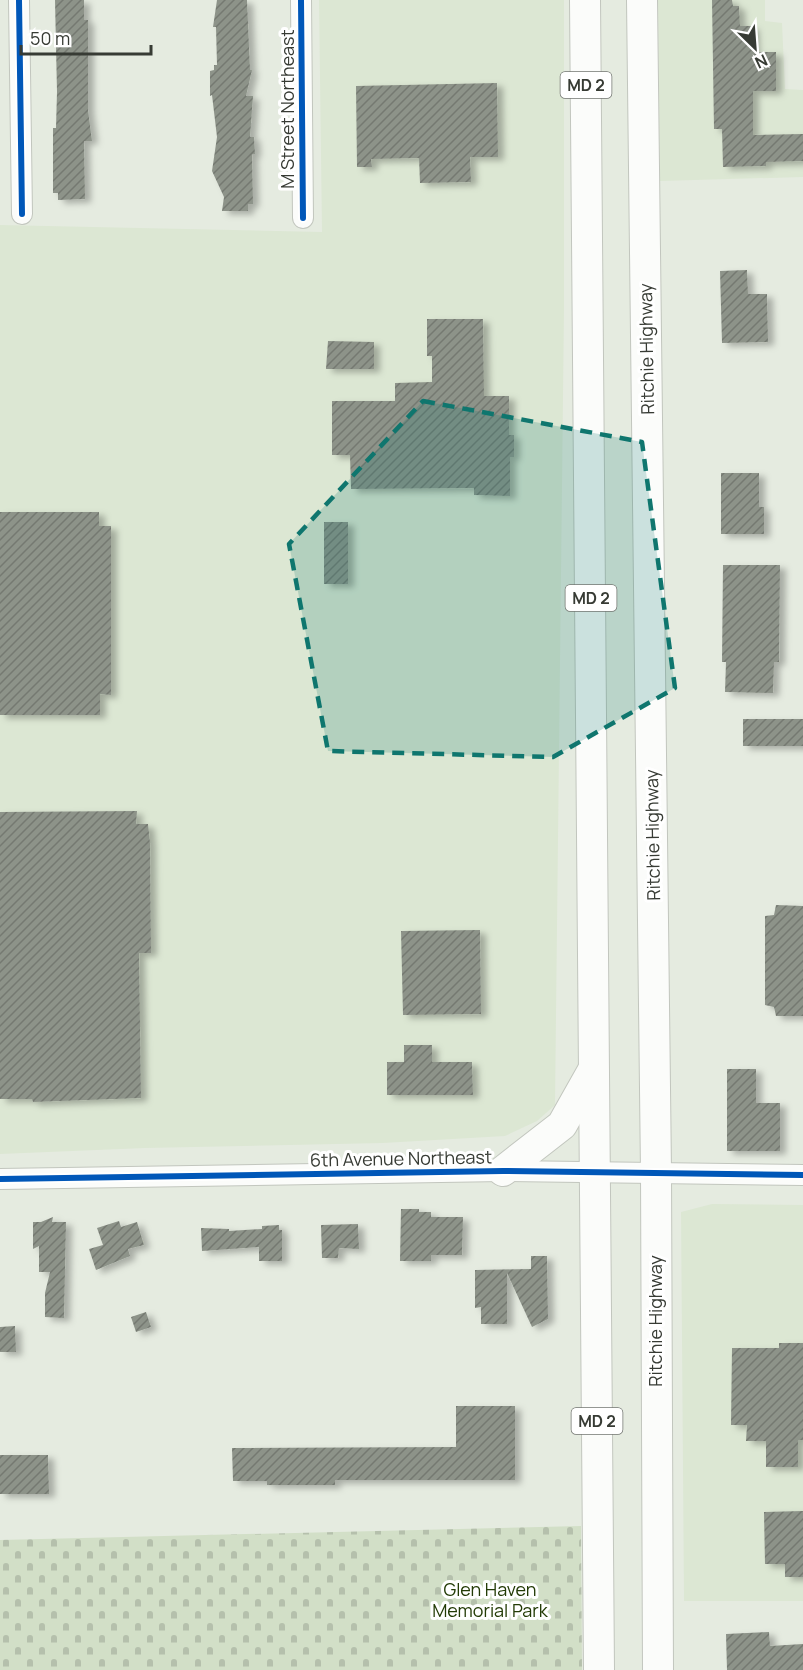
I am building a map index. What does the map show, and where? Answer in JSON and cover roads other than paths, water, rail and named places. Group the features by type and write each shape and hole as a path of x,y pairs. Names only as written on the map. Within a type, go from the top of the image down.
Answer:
{"main road":[{"name":"MD 2","path":"585,0 599,1670"},
{"name":"Ritchie Highway","path":"642,0 656,1172 658,1670"},
{"path":"503,1172 562,1125 595,1067"}],"street":[{"path":"19,0 22,214"},
{"name":"M Street Northeast","path":"301,0 303,218"},
{"name":"6th Avenue Northeast","path":"0,1179 595,1171 803,1175"}],"park label":[{"name":"Glen Haven Memorial Park","path":"490,1599"}]}
